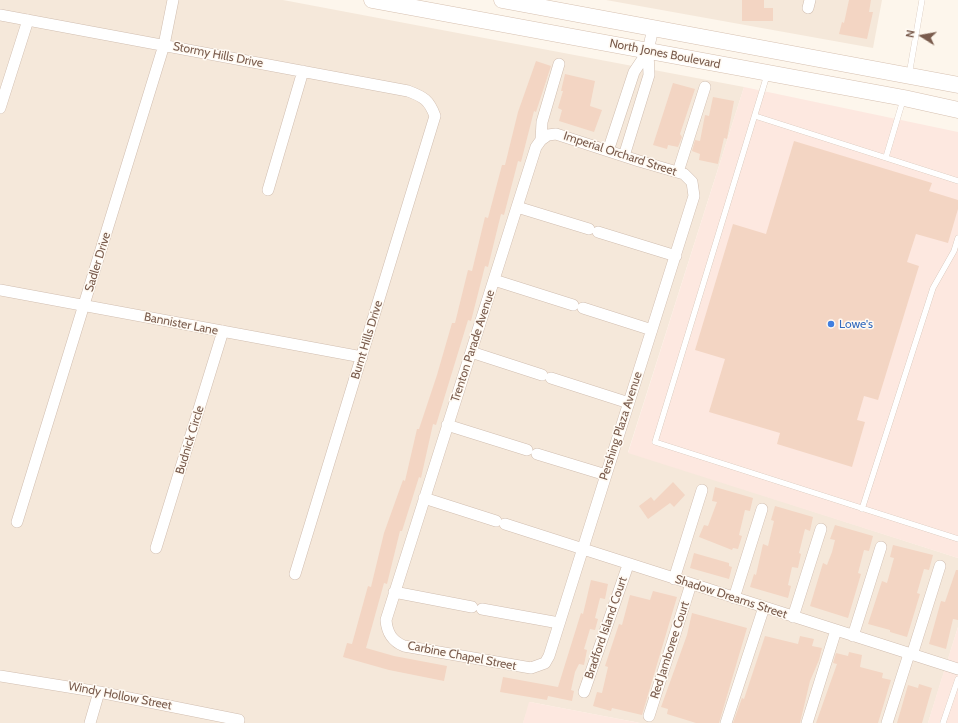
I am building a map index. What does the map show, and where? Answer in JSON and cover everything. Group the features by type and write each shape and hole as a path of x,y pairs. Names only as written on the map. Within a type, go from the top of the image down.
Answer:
{"main road":[{"name":"North Jones Boulevard","path":"372,0 904,98 958,110"},
{"name":"North Jones Boulevard","path":"502,0 958,84"},
{"path":"904,98 908,75"}],"street":[{"name":"Sadler Drive","path":"17,522 164,45 173,0"},
{"name":"Stormy Hills Drive","path":"0,14 408,91 424,97 431,105"},
{"path":"0,108 28,20"},
{"path":"624,156 649,75 648,51 653,28"},
{"path":"608,151 634,72 648,51"},
{"name":"Trenton Parade Avenue","path":"386,628 386,620 394,592 447,425 536,147 541,140 542,122 559,64"},
{"path":"268,190 303,71"},
{"path":"678,172 705,87"},
{"name":"Burnt Hills Drive","path":"295,574 435,116 431,105"},
{"name":"Imperial Orchard Street","path":"541,140 548,135 556,134 678,172 688,178 694,188"},
{"name":"Pershing Plaza Avenue","path":"545,663 550,656 582,549 693,203 694,188"},
{"path":"517,207 676,256"},
{"path":"494,280 652,330"},
{"name":"Bannister Lane","path":"0,290 362,357"},
{"name":"Budnick Circle","path":"156,548 223,332"},
{"path":"471,352 629,403"},
{"path":"447,425 606,475"},
{"path":"674,578 702,490"},
{"name":"Shadow Dreams Street","path":"424,498 958,669"},
{"path":"734,598 762,509"},
{"path":"793,617 821,529"},
{"path":"853,636 881,548"},
{"name":"Bradford Island Court","path":"584,692 628,564"},
{"path":"887,723 940,566"},
{"name":"Red Jamboree Court","path":"649,716 691,584"},
{"path":"394,592 559,623"},
{"path":"726,723 764,607"},
{"name":"Carbine Chapel Street","path":"386,628 393,640 404,646 523,668 531,668 545,663"},
{"path":"806,723 836,630"},
{"name":"Windy Hollow Street","path":"0,676 99,692 238,721"},
{"path":"90,723 99,692"}],"lane":[{"path":"908,75 922,0"},
{"path":"768,74 655,442 958,539"},
{"path":"886,157 904,98"},
{"path":"755,116 958,181"},
{"path":"862,509 933,288 954,251 958,238"},
{"path":"943,723 958,679"}],"shaded area":[{"path":"0,0 283,0 744,87 628,452 958,558 958,627 928,723 640,723 530,702 523,723 0,723"},
{"path":"606,0 882,0 873,48"},
{"path":"744,87 958,132 958,558 628,453"},
{"path":"958,627 958,723 928,723 939,687"},
{"path":"530,702 640,723 523,723"}],"building":[{"path":"742,0 764,0 764,8 773,8 773,21 742,21"},
{"path":"849,0 871,0 869,12 873,12 867,39 839,34 842,22 844,23"},
{"path":"536,61 551,66 536,112 534,111 521,162 518,161 504,215 501,214 488,267 485,266 471,321 468,320 436,425 433,424 421,478 419,477 402,531 400,531 387,584 384,583 366,648 394,656 447,666 444,681 389,670 343,657 347,643 352,644 368,586 371,587 384,533 403,480 405,481 417,429 419,429 437,375 452,323 455,323 468,270 472,271 485,217 488,218 502,165 505,165 518,112"},
{"path":"565,74 595,81 590,106 602,110 594,132 559,121 562,110 558,108 563,91 561,91"},
{"path":"673,83 695,89 680,134 682,137 678,147 668,145 667,149 653,145"},
{"path":"713,97 734,101 727,139 724,138 718,164 699,160 700,154 692,151 695,140 700,141 705,115 709,116"},
{"path":"794,141 932,183 929,191 958,200 958,209 948,243 916,234 907,262 919,266 878,400 864,396 857,420 865,422 852,467 777,444 780,433 709,412 725,359 695,350 733,224 766,234"},
{"path":"673,482 685,495 674,507 670,503 648,519 639,506 651,497 654,501"},
{"path":"715,487 753,498 750,511 745,510 739,535 742,536 738,549 733,548 732,550 699,537 704,525 708,526 717,502 712,501"},
{"path":"775,506 813,517 810,531 805,529 799,553 801,554 798,568 792,567 788,585 791,586 788,598 750,587 754,574 756,575 763,544 768,546 774,521 771,520"},
{"path":"835,525 873,536 869,551 864,550 858,573 861,574 848,618 810,606 823,563 827,565 832,552 835,540 830,539"},
{"path":"893,545 933,555 929,570 924,569 917,593 920,594 907,637 890,632 890,630 868,624 882,581 887,583 894,558 890,557"},
{"path":"694,553 729,563 729,566 732,567 729,579 690,568"},
{"path":"956,570 958,570 958,620 953,619 946,649 929,644 941,601 945,602"},
{"path":"591,580 608,584 605,599 600,598 595,618 598,619 595,630 590,629 584,649 587,650 584,665 579,664 575,672 571,690 574,691 572,701 548,696 547,700 500,692 503,677 558,687 581,613 583,614"},
{"path":"653,591 677,597 642,715 612,708 611,711 593,706 597,692 602,693 608,667 605,666 619,624 622,625 630,595 650,600"},
{"path":"692,613 747,628 719,723 696,723 667,714 668,709 661,707 687,635"},
{"path":"765,636 798,644 800,636 814,639 812,646 822,648 819,660 810,681 800,723 733,723 742,698 744,699"},
{"path":"849,652 862,655 860,667 883,673 882,678 891,680 878,723 816,723 837,664 833,663 836,653 848,656"},
{"path":"919,684 932,688 922,723 897,723 908,685 918,688"}],"place":[{"name":"Lowe's","path":"831,324"}]}
